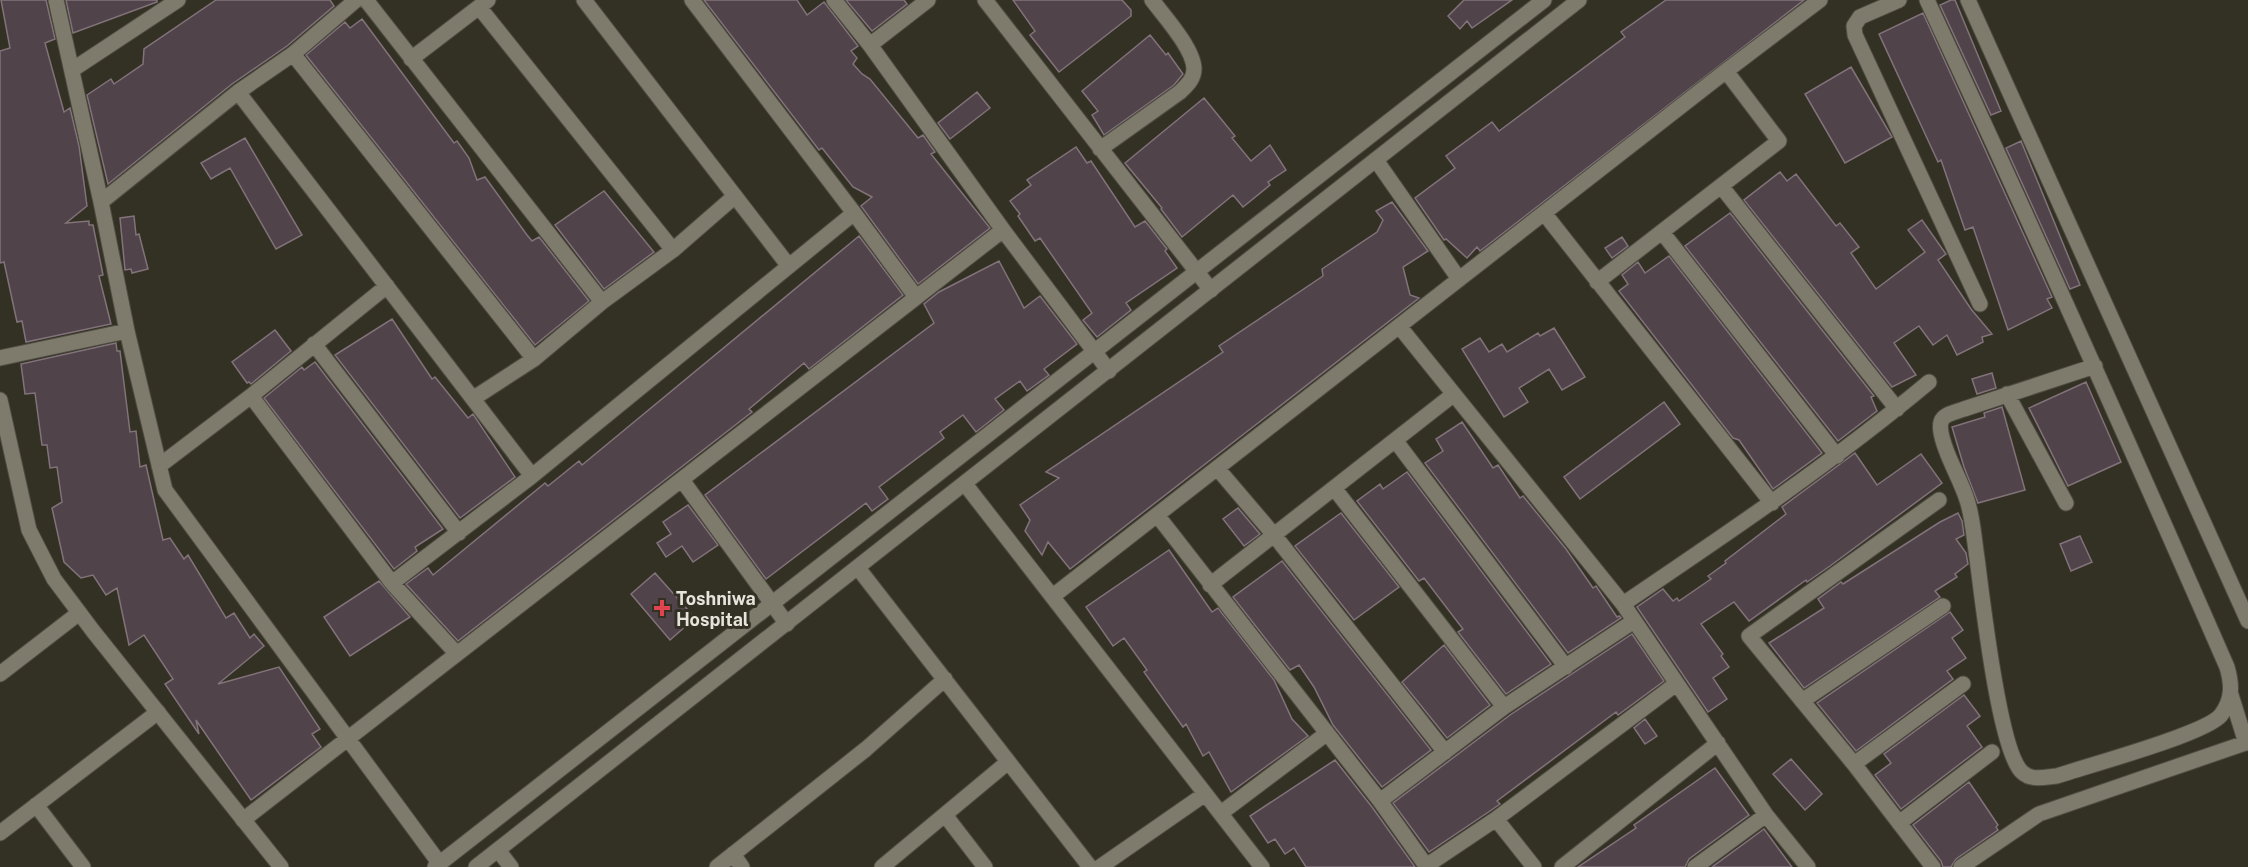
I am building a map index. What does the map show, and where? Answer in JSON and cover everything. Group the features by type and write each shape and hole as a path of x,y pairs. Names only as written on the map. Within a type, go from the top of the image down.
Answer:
{"street":[{"path":"56,0 102,202 127,331 165,490 438,865 1544,0"},
{"path":"102,202 238,92 293,54 356,0"},
{"path":"366,0 602,302"},
{"path":"584,0 788,265"},
{"path":"692,0 916,297"},
{"path":"834,0 870,45 1108,372"},
{"path":"870,45 928,0"},
{"path":"985,0 1211,290"},
{"path":"1100,149 1191,82 1194,68 1188,50 1152,0"},
{"path":"476,867 1579,0"},
{"path":"1053,597 1820,0"},
{"path":"1899,0 1860,17 1854,26 1855,35 1980,304"},
{"path":"1927,0 2095,366 2227,667 2231,680 2231,695 2247,742 2039,814 1961,867"},
{"path":"1968,0 2248,621"},
{"path":"72,70 170,3"},
{"path":"411,59 483,4 673,250"},
{"path":"293,54 534,359"},
{"path":"1597,282 1779,141 1726,71"},
{"path":"238,92 532,476"},
{"path":"1376,160 1459,279"},
{"path":"1721,186 1897,409"},
{"path":"474,398 534,359 602,302 673,250 735,196"},
{"path":"392,583 532,476 854,213"},
{"path":"1544,213 1772,503"},
{"path":"243,820 1003,230"},
{"path":"1662,232 1837,456"},
{"path":"159,466 251,396 387,286"},
{"path":"1399,326 1623,604 1766,815 1808,867"},
{"path":"0,358 127,331"},
{"path":"314,344 459,533"},
{"path":"2095,366 1946,416 1941,422 1941,433 1946,449 1967,501 1992,662 2007,741 2013,758 2022,772 2035,778 2057,776 2193,732 2220,716 2231,695"},
{"path":"1623,604 1837,456 1929,382"},
{"path":"1210,585 1455,394"},
{"path":"2007,394 2066,503"},
{"path":"251,396 392,583 457,654"},
{"path":"0,400 29,530 54,579 281,867"},
{"path":"1395,440 1566,667"},
{"path":"1217,468 1274,535 1444,752"},
{"path":"682,480 787,624"},
{"path":"965,484 1262,867"},
{"path":"1334,488 1504,707"},
{"path":"1933,867 1854,764 1749,636 1939,500"},
{"path":"1157,515 1380,801 1427,867 1496,819 1676,684"},
{"path":"858,568 1090,867"},
{"path":"1802,701 1943,606"},
{"path":"0,674 79,612"},
{"path":"1380,801 1504,707 1634,621"},
{"path":"717,867 866,749 945,679"},
{"path":"1854,764 1963,684"},
{"path":"0,833 158,712"},
{"path":"1221,813 1326,734"},
{"path":"1562,867 1718,743"},
{"path":"1899,823 1992,752"},
{"path":"882,867 1008,762"},
{"path":"1100,867 1205,794"},
{"path":"36,806 83,867"},
{"path":"945,815 985,867"},
{"path":"1695,867 1766,815"},
{"path":"1496,819 1534,867"},
{"path":"498,850 511,867"},
{"path":"732,855 742,867"}],"building":[{"path":"1,0 46,0 55,39 45,43 64,112 70,108 79,146 87,206 66,223 89,221 89,225 93,225 103,275 99,276 111,324 26,342 22,321 17,322 4,262 0,263 0,51 10,48"},
{"path":"66,0 157,0 157,2 73,33"},
{"path":"216,0 330,0 334,6 287,46 232,84 108,184 87,95 111,79 114,84 143,64 144,49"},
{"path":"704,0 797,0 807,15 824,2 858,46 851,51 857,58 853,64 870,79 918,138 923,135 935,152 931,154 990,228 918,284 861,206 872,197 853,187 822,148 819,150"},
{"path":"846,0 904,0 907,4 872,31"},
{"path":"1013,0 1122,0 1131,10 1131,16 1059,72 1030,35 1035,31"},
{"path":"1464,0 1512,0 1472,28 1467,21 1460,29 1448,16"},
{"path":"1666,0 1804,0 1480,251 1477,247 1467,258 1446,239 1444,240 1415,198 1455,168 1446,156 1492,122 1499,131 1625,37 1621,32"},
{"path":"1955,0 2001,111 1991,115 1940,5"},
{"path":"1923,13 2052,297 2047,299 2052,308 2008,330 1973,227 1965,230 1941,160 1938,162 1879,34"},
{"path":"362,19 454,143 457,141 469,158 477,180 485,177 532,241 539,237 589,301 535,345 306,55 345,22 350,28"},
{"path":"1150,35 1166,55 1168,53 1183,74 1174,85 1104,135 1092,115 1098,111 1082,91"},
{"path":"1851,67 1892,137 1845,163 1805,94"},
{"path":"977,92 990,108 950,139 938,123"},
{"path":"1204,98 1235,136 1232,138 1251,161 1270,145 1286,170 1268,182 1270,185 1243,207 1233,195 1182,237 1162,208 1125,163"},
{"path":"245,138 302,235 276,249 230,168 211,179 201,163"},
{"path":"2021,141 2080,285 2070,289 2006,148"},
{"path":"1076,147 1087,163 1091,161 1135,227 1145,221 1167,249 1165,251 1177,268 1126,303 1131,310 1097,337 1083,320 1092,313 1040,238 1035,241 1010,201 1031,185 1027,180"},
{"path":"1780,172 1787,181 1796,174 1836,226 1840,223 1859,247 1851,253 1876,289 1925,252 1908,230 1922,220 1946,254 1938,260 1971,309 1992,334 1982,337 1983,342 1957,355 1947,335 1933,345 1919,326 1894,343 1916,375 1892,387 1744,200"},
{"path":"604,191 654,252 604,289 555,225"},
{"path":"1392,202 1428,251 1403,267 1410,295 1419,298 1070,569 1048,542 1042,555 1025,531 1030,520 1020,505 1059,478 1046,472 1223,352 1219,346 1323,276 1322,269 1377,232 1383,220 1376,211"},
{"path":"1730,213 1874,396 1871,397 1877,411 1838,441 1685,246"},
{"path":"134,216 136,235 139,234 148,269 132,273 131,269 125,270 120,218"},
{"path":"859,236 903,295 809,369 804,363 749,409 752,412 458,641 406,584 428,568 433,575 545,483 548,486 579,461 582,465"},
{"path":"1622,237 1628,246 1612,258 1605,248"},
{"path":"1669,256 1822,453 1773,489 1739,440 1733,438 1619,291 1628,284 1622,275 1638,262 1645,273"},
{"path":"999,261 1024,308 1040,296 1077,344 1044,369 1049,375 1027,391 1020,381 995,399 1004,410 976,432 963,415 940,432 944,438 879,487 888,499 872,511 866,503 766,579 705,495 934,323 924,304 939,292"},
{"path":"392,319 432,379 435,377 468,418 473,414 515,477 460,518 335,355"},
{"path":"1554,328 1585,377 1562,390 1549,369 1519,388 1528,402 1504,417 1462,349 1480,338 1489,352 1502,344 1507,352 1538,333 1540,336"},
{"path":"275,330 291,351 251,384 247,383 232,362"},
{"path":"116,343 117,351 120,351 130,432 136,431 140,467 146,465 163,540 170,538 184,559 188,555 226,618 234,613 250,638 254,634 264,646 218,684 279,667 320,729 312,734 321,747 251,800 196,720 199,734 165,684 173,679 144,635 129,645 117,588 106,595 93,575 81,578 64,562 52,508 62,502 57,467 50,468 47,445 42,445 35,393 25,394 21,364"},
{"path":"315,362 443,529 415,547 417,551 394,569 264,398 302,367 304,370"},
{"path":"1992,373 1996,388 1977,394 1972,379"},
{"path":"2086,382 2121,462 2068,486 2029,408"},
{"path":"1664,402 1680,424 1580,499 1564,477"},
{"path":"2002,407 2025,490 1978,503 1952,427 1985,417 1984,413"},
{"path":"1462,422 1493,468 1498,465 1520,498 1523,496 1566,549 1593,588 1596,586 1617,617 1621,618 1568,653 1425,463 1443,451 1436,439"},
{"path":"1855,453 1877,485 1921,454 1942,483 1830,566 1807,582 1806,580 1749,621 1734,602 1701,624 1723,654 1721,656 1729,667 1713,678 1727,699 1708,712 1637,607 1663,589 1673,601 1677,598 1679,601 1711,579 1708,576 1726,563 1725,561 1786,514 1782,507"},
{"path":"1407,472 1551,664 1506,694 1458,632 1463,629 1424,578 1419,581 1357,501 1380,484 1383,489"},
{"path":"688,505 718,545 693,562 682,546 666,557 657,543 671,534 663,522"},
{"path":"1238,508 1260,534 1244,546 1223,519"},
{"path":"1341,513 1399,587 1354,620 1295,546"},
{"path":"1958,513 1964,535 1956,539 1966,553 1968,564 1955,574 1957,577 1935,591 1940,597 1804,688 1769,643 1824,608 1818,599 1841,582 1843,584"},
{"path":"2080,536 2092,562 2071,571 2060,544"},
{"path":"1169,550 1212,612 1218,608 1274,680 1292,719 1308,736 1231,792 1209,752 1203,756 1186,724 1183,727 1144,672 1147,670 1124,638 1113,646 1086,607"},
{"path":"1282,561 1431,750 1382,787 1333,725 1314,687 1299,665 1290,670 1233,597"},
{"path":"655,573 695,618 670,640 631,594"},
{"path":"379,581 410,617 350,656 324,617"},
{"path":"1950,612 1963,630 1952,638 1966,658 1947,671 1953,679 1856,751 1817,703"},
{"path":"1632,634 1664,681 1618,715 1616,712 1497,801 1500,804 1429,852 1393,803 1510,715"},
{"path":"1444,645 1490,705 1447,738 1402,682"},
{"path":"1964,695 1980,716 1967,726 1982,747 1901,809 1875,775 1891,763 1884,754"},
{"path":"1645,719 1657,736 1645,744 1634,728"},
{"path":"1791,759 1822,794 1805,810 1773,774"},
{"path":"1335,760 1415,867 1306,867 1294,848 1285,854 1275,839 1268,843 1250,816"},
{"path":"1715,768 1749,815 1689,859 1685,867 1578,867 1636,828 1634,825"},
{"path":"1969,782 1998,825 1996,827 1998,830 1956,859 1951,867 1943,867 1941,861 1913,825"},
{"path":"1764,829 1792,867 1712,867"}],"place":[{"name":"Toshniwa Hospital","path":"662,608"}]}
